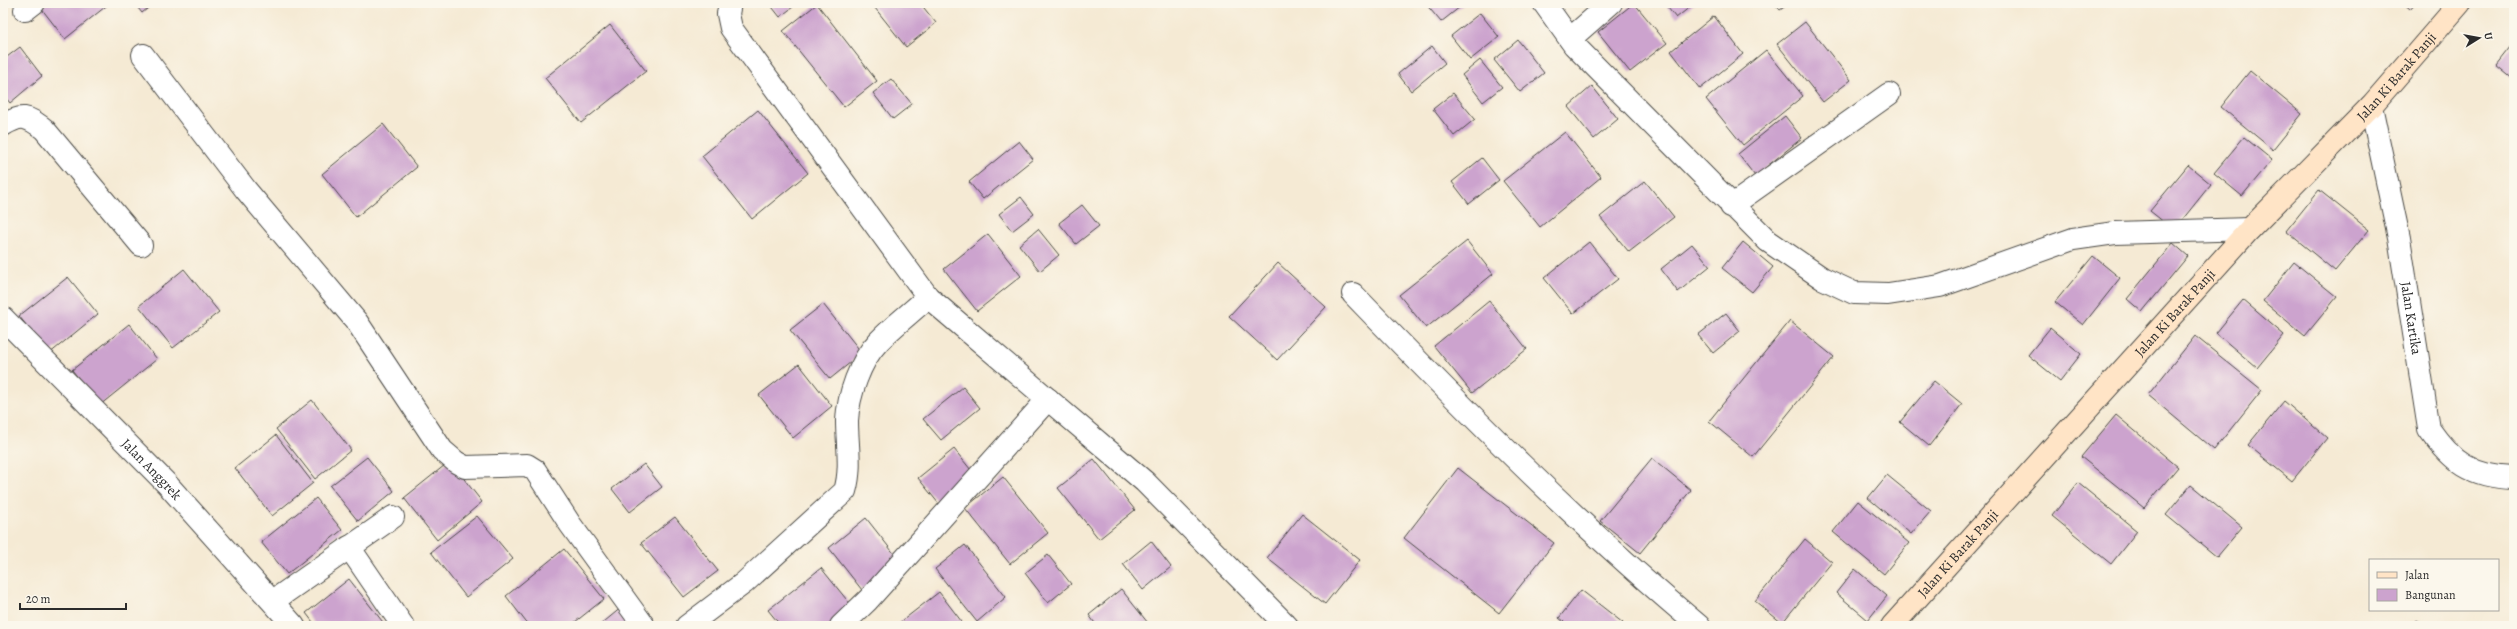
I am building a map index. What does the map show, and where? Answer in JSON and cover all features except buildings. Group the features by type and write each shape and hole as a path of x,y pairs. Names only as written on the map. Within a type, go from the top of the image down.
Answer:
{"street":[{"path":"730,3 728,14 731,28 928,297 1145,482 1287,626"},
{"path":"1544,3 1570,39 1731,206 1768,241 1822,278 1854,293 1888,294 1940,286 2073,239 2115,233 2250,229"},
{"path":"1570,39 1611,3"},
{"name":"Jalan Ki Barak Panji","path":"1892,626 2250,229 2371,106 2460,3"},
{"path":"143,55 246,190 357,322 442,450 456,462 466,467 527,465 535,470 570,524 644,626"},
{"path":"1731,206 1889,94"},
{"name":"Jalan Kartika","path":"2371,106 2399,238 2429,428 2442,448 2459,464 2499,478 2514,478"},
{"path":"3,125 16,118 30,119 44,129 141,245"},
{"path":"1352,294 1478,425 1636,573 1699,626"},
{"path":"688,626 744,583 845,491 850,476 847,432 848,411 852,389 877,343 928,297"},
{"name":"Jalan Anggrek","path":"3,318 166,483 294,626"},
{"path":"841,626 868,600 1048,399"},
{"path":"273,601 393,517"},
{"path":"349,547 403,626"}]}
